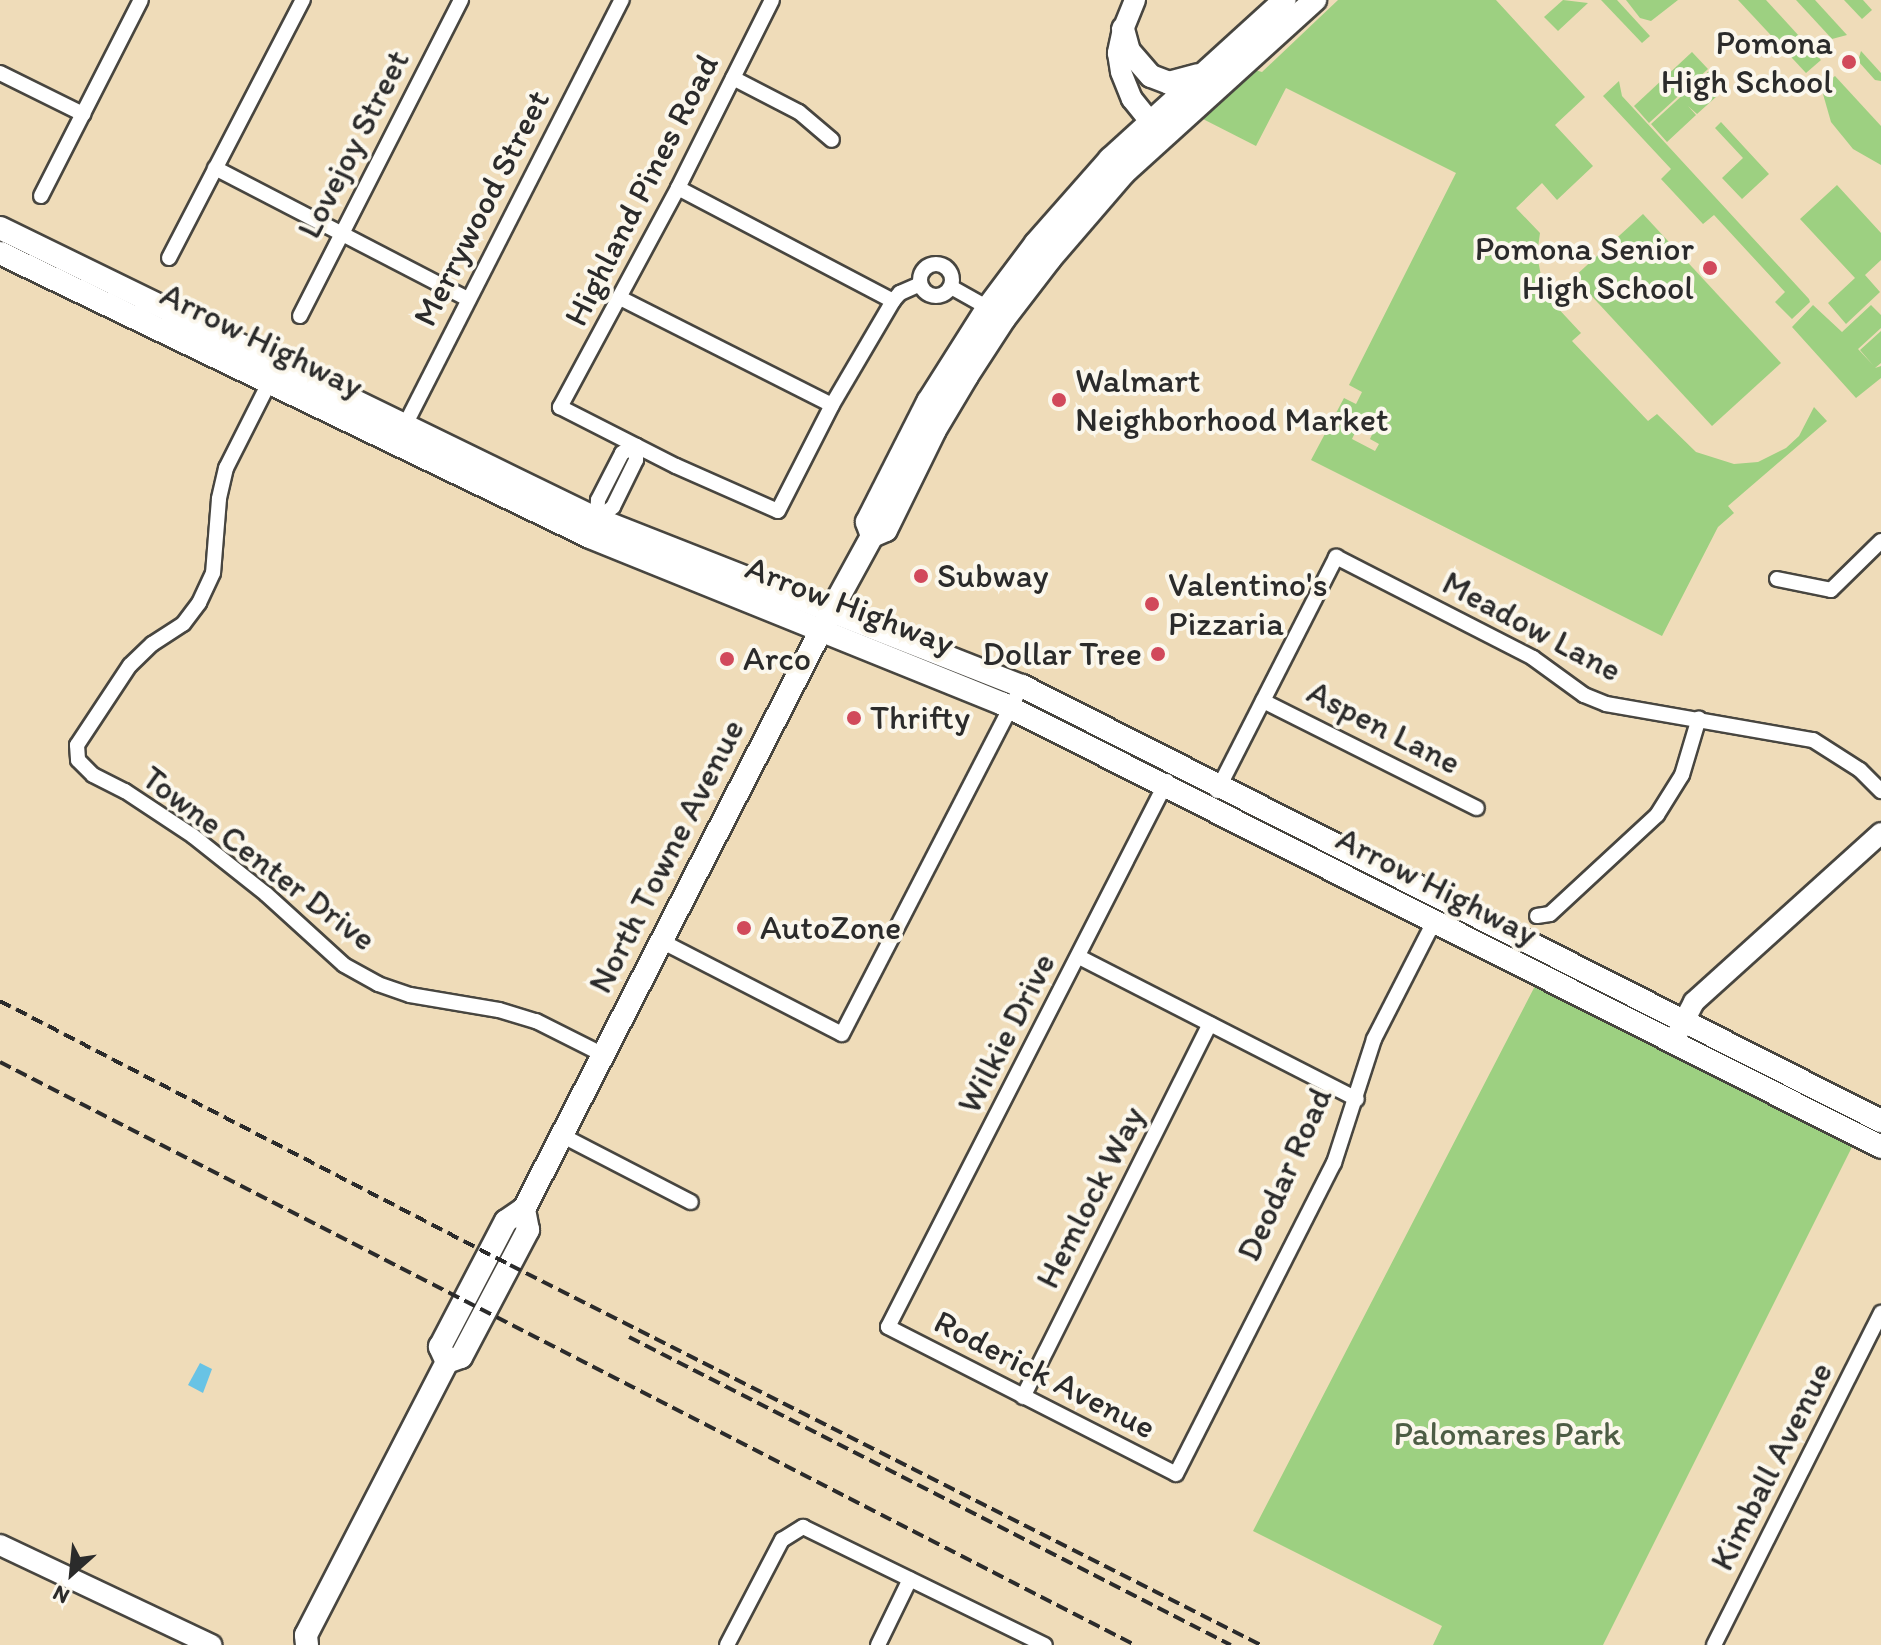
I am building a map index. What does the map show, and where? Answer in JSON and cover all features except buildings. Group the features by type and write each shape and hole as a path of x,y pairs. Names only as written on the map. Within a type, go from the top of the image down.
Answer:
{"main road":[{"name":"North Towne Avenue","path":"1156,130 1203,74 1285,0"},
{"name":"North Towne Avenue","path":"301,1642 447,1362 461,1357 528,1230 524,1209 602,1054 831,611 872,536 886,530 996,312 1064,207 1315,0"},
{"path":"1131,1 1118,53 1121,72 1132,99 1156,130"},
{"path":"1123,29 1129,51 1151,76 1169,83 1203,74"},
{"name":"Arrow Highway","path":"0,228 633,556 820,632 929,672 1011,708 1881,1147"},
{"name":"Arrow Highway","path":"0,253 270,381 400,433 597,519 1022,686 1218,788 1445,899 1881,1121"},
{"path":"1673,1042 1694,1002 1881,833"},
{"name":"Deodar Road","path":"1434,922 1445,899"},
{"path":"0,1545 212,1645"}],"street":[{"path":"41,196 141,0"},
{"path":"169,258 303,0"},
{"name":"Lovejoy Street","path":"300,316 461,0"},
{"name":"Merrywood Street","path":"400,433 622,0"},
{"name":"Highland Pines Road","path":"636,446 560,407 678,188 772,0"},
{"path":"0,73 83,114"},
{"path":"733,78 799,112 832,140"},
{"path":"215,168 468,299"},
{"path":"678,188 893,301"},
{"path":"938,264 950,272 951,287 944,294 934,296 925,292 920,284 924,269 938,264"},
{"path":"597,519 598,500 622,453 636,446 778,511 832,405 893,301 900,293 920,284"},
{"path":"951,287 996,312"},
{"path":"620,298 832,405"},
{"name":"Towne Center Drive","path":"270,381 226,468 219,499 213,573 199,603 183,624 152,644 130,665 77,745 78,760 93,775 135,797 193,836 266,894 344,965 378,984 410,995 499,1010 536,1021 602,1054"},
{"path":"1777,579 1831,590 1881,541"},
{"name":"Meadow Lane","path":"1263,701 1336,557 1533,658 1584,695 1606,704 1813,740 1851,764 1881,791"},
{"path":"661,941 842,1034 1022,686"},
{"path":"1208,809 1263,701"},
{"name":"Aspen Lane","path":"1263,701 1477,808"},
{"path":"1537,916 1550,914 1657,815 1682,775 1699,718"},
{"name":"Wilkie Drive","path":"888,1327 1176,766"},
{"name":"Deodar Road","path":"1176,1474 1334,1163 1374,1039 1434,922"},
{"path":"1079,957 1357,1099"},
{"name":"Hemlock Way","path":"1023,1397 1210,1024"},
{"path":"561,1135 691,1202"},
{"name":"Kimball Avenue","path":"1714,1645 1881,1313"},
{"name":"Roderick Avenue","path":"888,1327 1176,1474"},
{"path":"727,1645 782,1540 803,1527 1028,1641 1045,1645"},
{"path":"878,1645 910,1579"}],"green space":[{"path":"1338,0 1496,0 1585,97 1555,125 1593,166 1557,200 1542,183 1516,208 1540,233 1537,255 1542,281 1554,304 1581,333 1572,341 1648,421 1657,414 1696,452 1734,464 1758,462 1786,448 1799,436 1814,407 1827,421 1728,506 1734,513 1718,527 1662,636 1311,460 1344,398 1356,404 1362,392 1349,385 1456,173 1286,88 1256,146 1199,117 1255,70 1262,72","holes":["1361,420 1376,426 1370,439 1379,444 1375,451 1352,439"]},
{"path":"1563,0 1588,3 1558,31 1544,17"},
{"path":"1601,0 1617,0 1650,36 1642,43"},
{"path":"1626,0 1678,0 1651,21 1640,18"},
{"path":"1738,0 1766,0 1821,60 1806,73"},
{"path":"1796,0 1815,0 1847,35 1832,39"},
{"path":"1844,0 1863,0 1872,10 1862,19"},
{"path":"1861,51 1881,73 1881,81 1875,80 1858,61"},
{"path":"1692,52 1708,69 1649,123 1634,106"},
{"path":"1710,70 1726,88 1697,114 1688,106 1696,115 1667,142 1651,124"},
{"path":"1835,76 1881,126 1881,165 1853,149 1831,122 1821,87"},
{"path":"1619,81 1622,96 1809,299 1810,302 1792,319 1775,302 1785,292 1714,215 1703,224 1661,179 1671,169 1603,96"},
{"path":"1721,122 1769,174 1742,199 1722,178 1743,158 1715,128"},
{"path":"1837,185 1881,233 1881,260 1865,275 1880,292 1846,324 1828,303 1855,278 1800,219"},
{"path":"1643,214 1781,363 1712,426 1574,277"},
{"path":"1813,305 1842,332 1871,305 1881,315 1881,328 1858,349 1873,365 1860,350 1881,331 1881,363 1875,368 1881,366 1881,378 1856,398 1792,327"},
{"name":"Palomares Park","path":"1535,986 1853,1145 1603,1645 1433,1645 1442,1626 1253,1531"}],"water":[{"path":"200,1363 212,1369 203,1393 188,1385"}],"railway":[{"path":"0,1001 510,1265 1261,1645"},
{"path":"0,1062 1135,1645"},
{"path":"629,1337 1231,1645"}],"place":[{"name":"Pomona High School","path":"1849,62"},
{"name":"Pomona Senior High School","path":"1710,268"},
{"name":"Walmart Neighborhood Market","path":"1059,400"},
{"name":"Subway","path":"921,576"},
{"name":"Valentino's Pizzaria","path":"1152,604"},
{"name":"Dollar Tree","path":"1158,654"},
{"name":"Arco","path":"727,659"},
{"name":"Thrifty","path":"854,718"},
{"name":"AutoZone","path":"744,928"}]}
